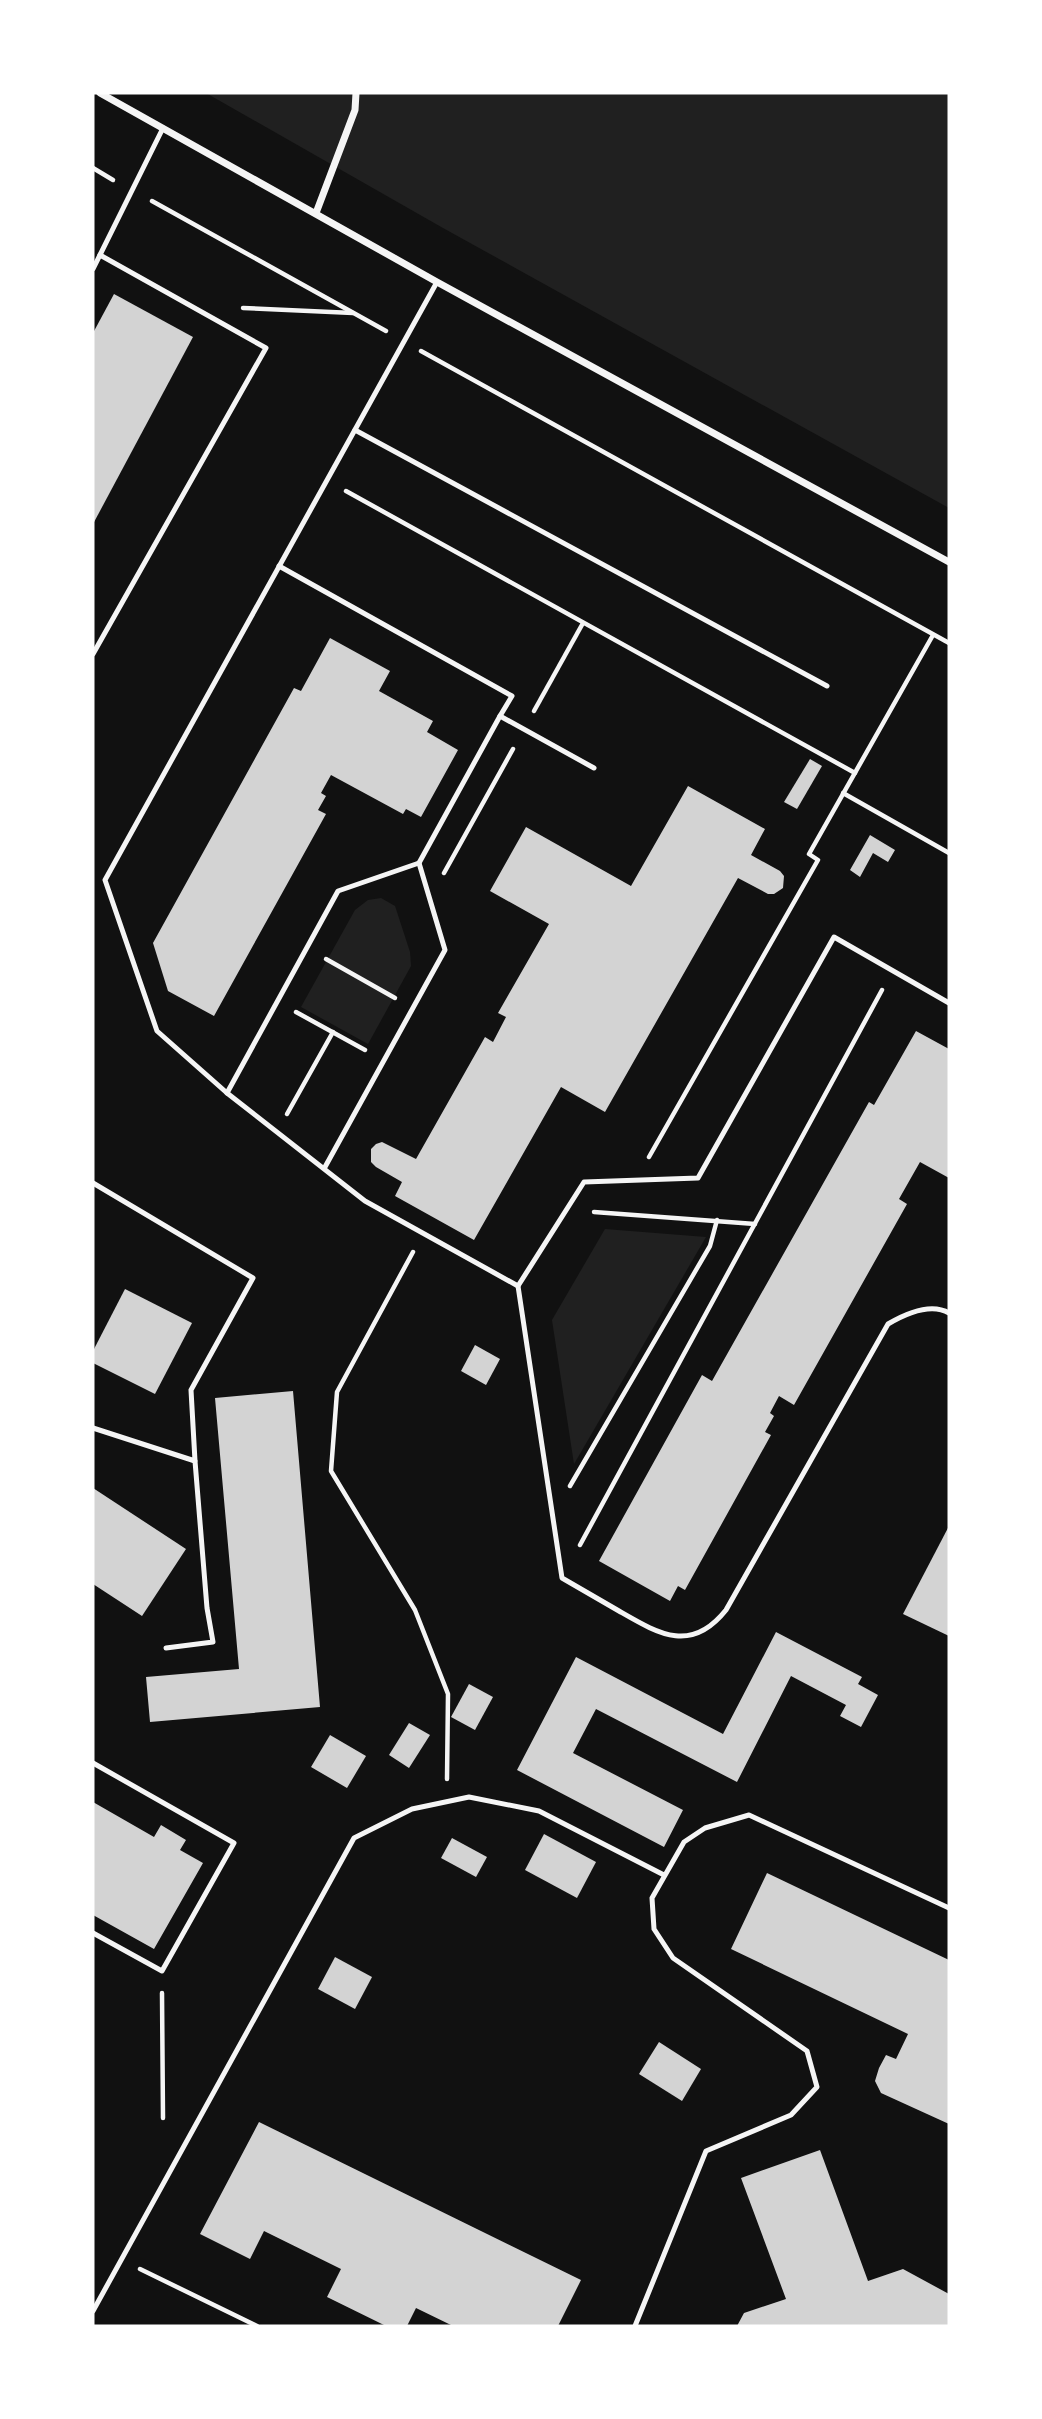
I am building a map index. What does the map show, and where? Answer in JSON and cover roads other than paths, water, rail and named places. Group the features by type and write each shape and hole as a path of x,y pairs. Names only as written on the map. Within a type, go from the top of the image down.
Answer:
{"street":[{"path":"100,93 437,282 949,562"},
{"path":"316,213 355,110 356,93"}],"lane":[{"path":"93,269 163,128"},
{"path":"93,654 266,348 100,255"},
{"path":"437,282 105,880 158,1031 227,1093 366,1200 518,1286"},
{"path":"355,430 827,686"},
{"path":"227,1093 338,891 419,863 512,696 279,566"},
{"path":"500,716 594,768"},
{"path":"325,1167 445,950 419,863"},
{"path":"949,1003 834,937 698,1178 584,1182 518,1286 562,1578 657,1633 670,1636 698,1633 726,1610 888,1324 913,1312 936,1309 949,1313"},
{"path":"93,1183 253,1278 191,1390 207,1608 213,1642 166,1648"},
{"path":"93,1428 195,1461"},
{"path":"93,1763 234,1843 162,1971 93,1933"},
{"path":"93,2311 354,1838 412,1809 469,1797 539,1811 664,1875"},
{"path":"635,2326 706,2151 791,2115 817,2087 807,2051 673,1958 654,1929 652,1898 684,1842 705,1828 749,1815 949,1908"}]}
